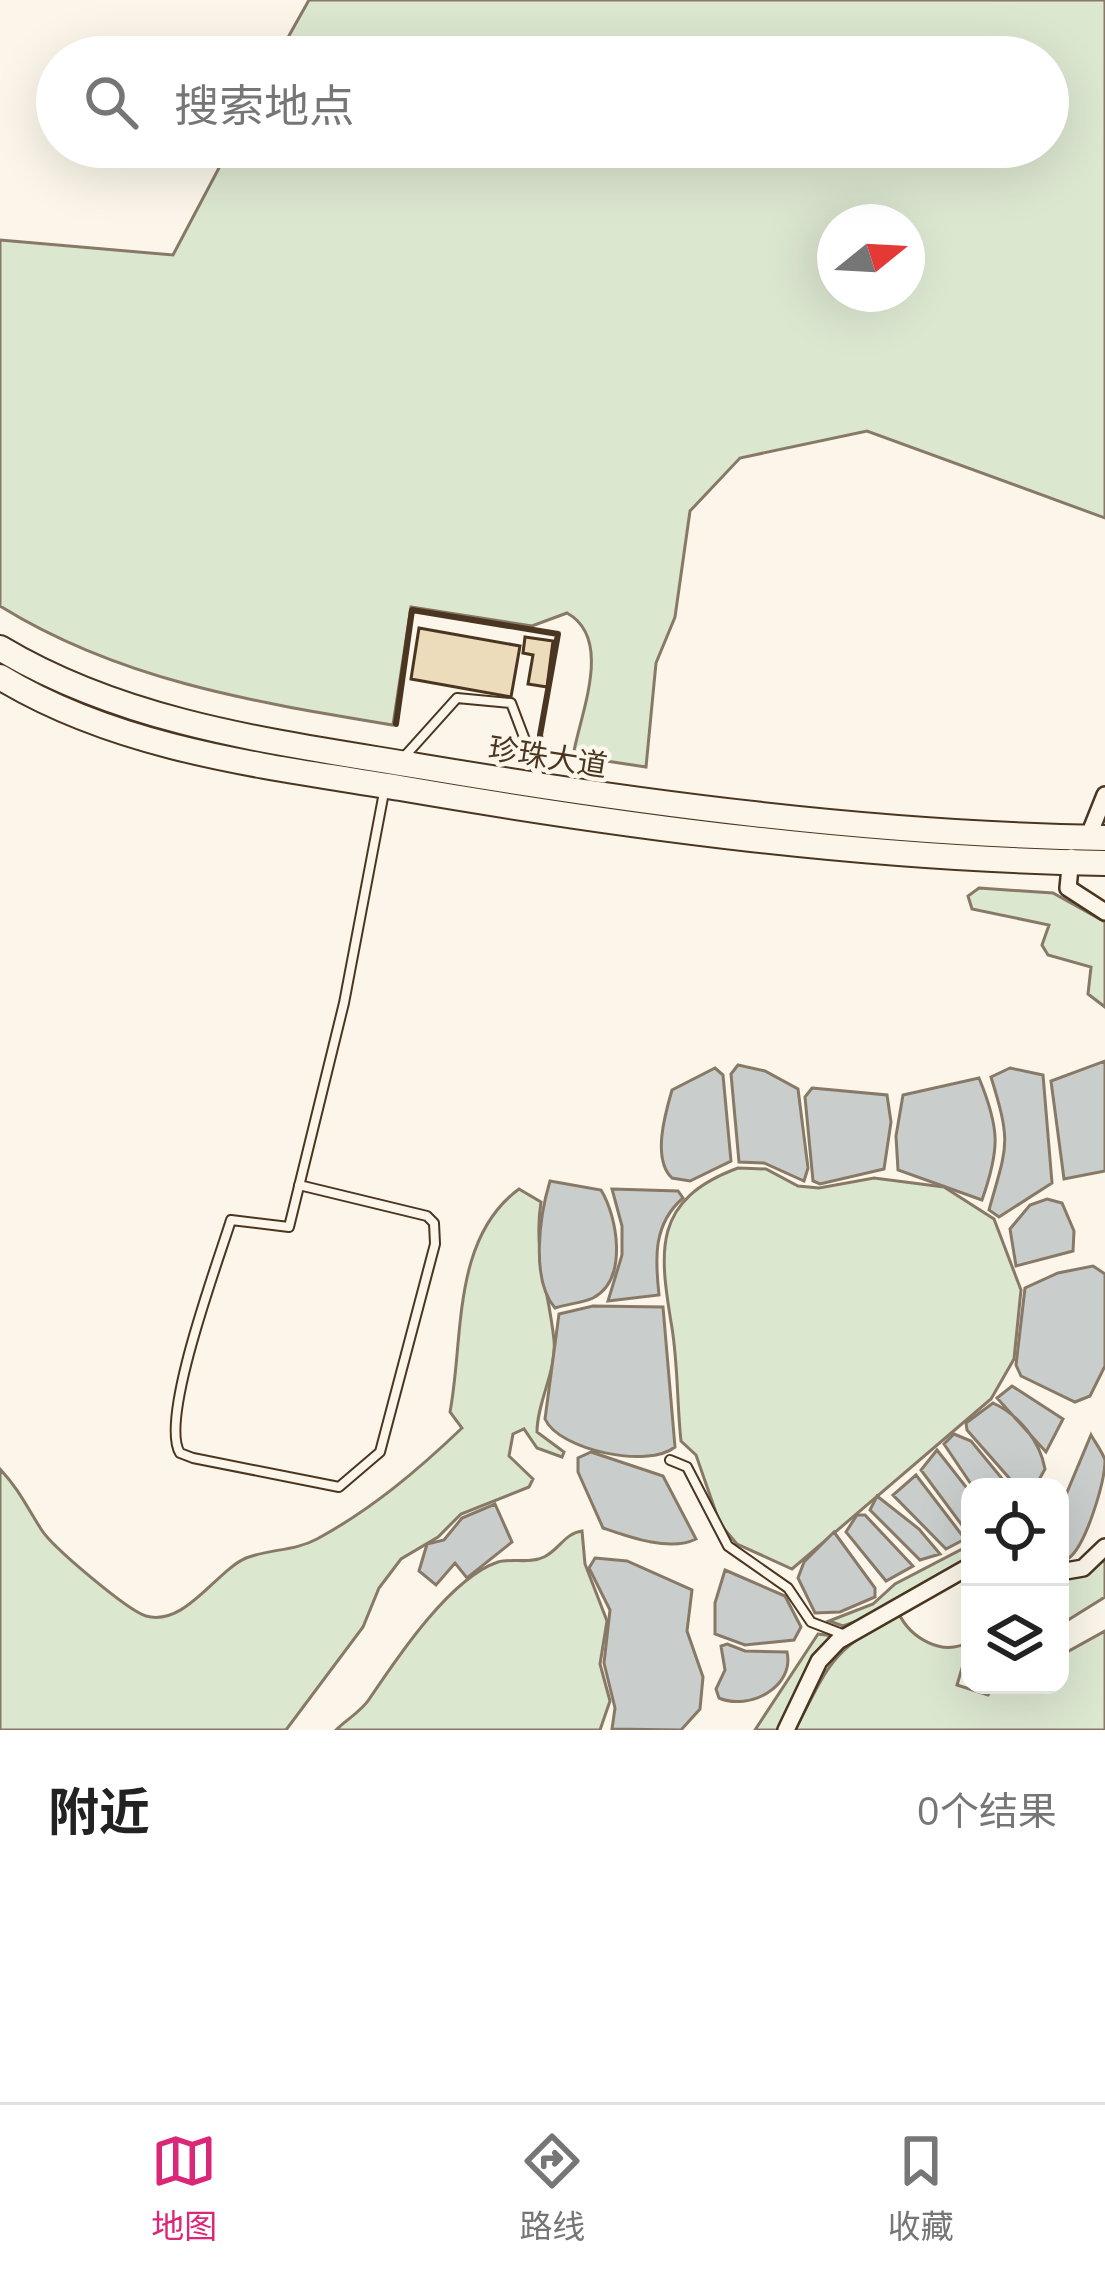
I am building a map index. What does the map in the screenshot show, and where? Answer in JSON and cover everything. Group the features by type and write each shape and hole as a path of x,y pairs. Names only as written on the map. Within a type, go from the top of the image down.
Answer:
{"highway":[{"name":"珍珠大道","path":"0,648 64,683 144,711 262,740 542,787 870,824 1097,837"},
{"name":"珍珠大道","path":"0,677 55,706 137,735 258,764 385,786 688,832 1105,862"}],"street":[{"path":"1105,795 1092,818 1097,837 1066,862 1068,888 1105,912"},
{"path":"1069,1570 1083,1568 1105,1547"},
{"path":"786,1730 820,1661 847,1636 961,1571"}],"lane":[{"path":"400,763 457,698 511,703 520,715 542,787"},
{"path":"299,1185 427,1216 434,1223 435,1244 380,1452 339,1487 193,1458 180,1453 174,1439 192,1353 231,1220 289,1227 299,1185 344,1003 385,786"},
{"path":"670,1460 687,1467 728,1546 788,1588 811,1622 847,1636"}],"green space":[{"path":"309,0 1105,0 1105,518 867,431 740,458 690,511 675,617 656,663 646,767 573,756 591,659 589,640 567,613 532,626 411,607 393,725 190,685 93,653 0,606 0,240 173,255 219,168 1069,168 1069,36 289,36"},
{"path":"979,888 1053,893 1105,922 1105,1007 1088,994 1091,967 1048,955 1042,945 1049,925 972,909 968,896"},
{"path":"738,1168 766,1169 798,1186 819,1188 874,1178 944,1187 994,1219 1021,1290 1014,1359 991,1399 792,1569 737,1544 720,1524 696,1455 681,1441 665,1275 668,1231 690,1196"},
{"path":"519,1189 541,1202 540,1255 554,1340 537,1432 564,1452 562,1457 537,1448 524,1429 513,1434 509,1456 533,1479 529,1487 461,1514 438,1537 401,1559 379,1588 363,1627 286,1730 0,1730 0,1469 59,1549 146,1616 160,1617 187,1606 246,1558 317,1539 393,1488 462,1428 450,1412 471,1262 497,1210"},
{"path":"582,1531 585,1564 607,1621 600,1664 610,1701 600,1730 336,1730 367,1703 426,1621 462,1584 498,1562 544,1557"},
{"path":"961,1550 961,1565 860,1620 843,1626 829,1621 873,1604 895,1584"},
{"path":"1105,1559 1105,1597 1069,1619 1069,1578 1086,1575"},
{"path":"898,1612 928,1643 961,1646 957,1685 961,1694 1069,1694 1069,1651 1105,1631 1105,1730 795,1730 834,1661"},
{"path":"818,1634 834,1636 780,1730 755,1730"}],"shaded area":[{"path":"1105,1061 1105,1171 1064,1179 1051,1081"},
{"path":"738,1065 765,1071 798,1089 808,1168 804,1181 764,1163 739,1162 731,1074"},
{"path":"715,1068 723,1075 731,1161 690,1181 672,1178 661,1148 672,1090"},
{"path":"1010,1068 1043,1075 1052,1183 999,1217 989,1210 1005,1145 991,1077"},
{"path":"979,1078 995,1139 982,1200 898,1170 896,1136 903,1095"},
{"path":"812,1088 887,1095 891,1122 884,1169 820,1184 813,1181 805,1097"},
{"path":"550,1181 601,1190 612,1215 617,1247 612,1277 604,1289 589,1300 555,1308 547,1296 540,1264"},
{"path":"612,1189 678,1191 683,1198 661,1230 659,1295 608,1301 622,1255 622,1226"},
{"path":"1047,1199 1062,1203 1074,1231 1073,1251 1016,1266 1010,1229 1030,1205"},
{"path":"1093,1266 1105,1274 1105,1366 1090,1396 1075,1402 1021,1376 1016,1365 1025,1288 1058,1273"},
{"path":"593,1306 663,1307 675,1447 645,1456 605,1453 567,1440 545,1419 559,1314"},
{"path":"1012,1386 1063,1419 1046,1452 997,1398"},
{"path":"993,1403 1002,1408 1033,1439 1045,1469 1040,1478 1009,1478 966,1423"},
{"path":"954,1434 971,1441 1002,1478 967,1478 944,1444"},
{"path":"1091,1435 1104,1457 1104,1470 1088,1527 1069,1558 1069,1488"},
{"path":"937,1450 961,1481 961,1524 921,1470"},
{"path":"591,1452 663,1476 696,1539 662,1544 603,1528 578,1472 578,1458"},
{"path":"916,1475 961,1534 961,1541 946,1549 893,1495"},
{"path":"877,1496 919,1529 940,1554 920,1560 870,1510"},
{"path":"495,1504 512,1542 467,1578 455,1563 436,1585 419,1571 427,1544 444,1540 462,1518"},
{"path":"857,1515 865,1515 913,1566 886,1581 846,1532"},
{"path":"834,1532 875,1588 875,1597 840,1612 815,1613 798,1578 804,1562"},
{"path":"595,1558 627,1561 692,1590 687,1631 703,1677 700,1709 681,1730 612,1729 615,1708 604,1663 610,1610 589,1568"},
{"path":"725,1570 785,1596 801,1627 794,1640 745,1645 715,1634 715,1603"},
{"path":"721,1646 745,1651 787,1652 784,1676 756,1698 719,1698 716,1689 725,1670"}],"building":[{"path":"419,628 520,646 511,697 411,679"},
{"path":"525,637 553,641 547,687 528,684 533,655 523,653"}],"wall":[{"path":"396,724 412,610 558,634 540,735 543,752"}]}
